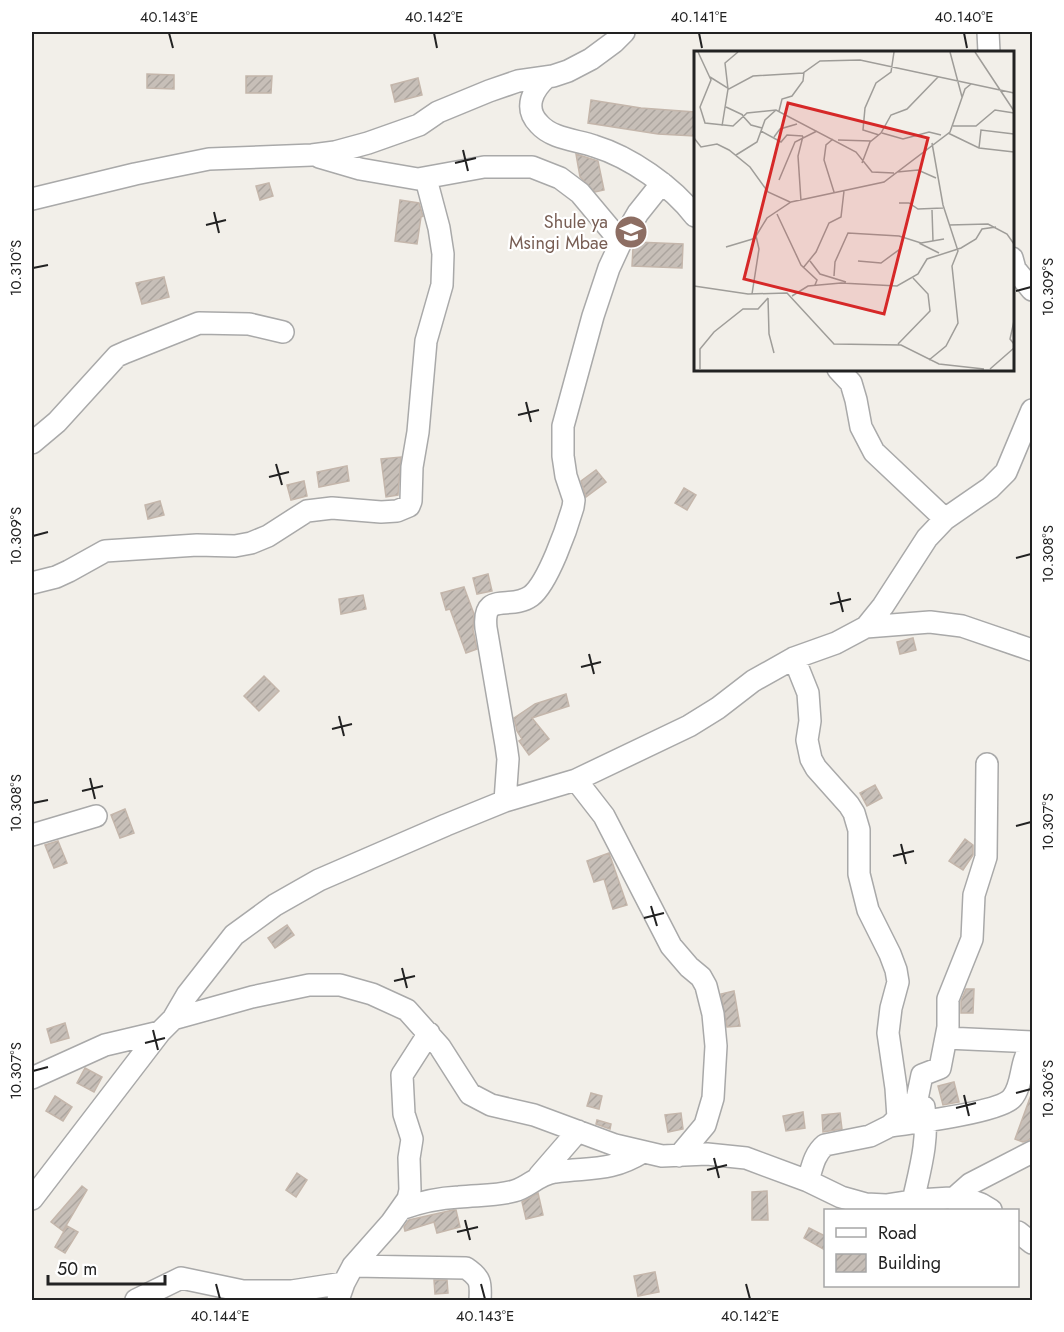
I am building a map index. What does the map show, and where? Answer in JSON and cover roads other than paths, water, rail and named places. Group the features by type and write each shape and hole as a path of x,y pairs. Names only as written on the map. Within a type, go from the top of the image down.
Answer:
{"street":[{"path":"32,199 209,159 312,155 368,144 419,125 438,112 489,91 518,81 568,71 591,59 624,32"},
{"path":"988,32 989,51"},
{"path":"546,77 536,87 531,97 531,106 537,123 560,136 596,146 646,171 662,183 694,215"},
{"path":"312,155 360,169 426,178 484,167 532,167 560,178 580,193 621,242"},
{"path":"32,583 56,577 105,550 197,545 235,546 268,536 308,511 332,508 381,512 397,511 409,506 426,341 442,285 443,254 426,178"},
{"path":"505,801 508,759 485,612 494,605 525,599 532,595 550,567 565,531 574,500 566,476 563,456 563,426 600,292 621,242 638,213 662,183"},
{"path":"1013,262 1032,290"},
{"path":"32,443 57,422 117,356 126,351 199,323 249,324 283,332"},
{"path":"839,370 851,383 861,427 874,452 945,519"},
{"path":"32,1199 234,936 274,905 319,880 505,801 576,780 689,726 718,708 753,681 794,658 836,643 866,627 889,598 927,538 945,519 990,488 1006,472 1032,410"},
{"path":"866,627 930,622 962,626 1032,650"},
{"path":"794,658 808,693 810,721 807,740 812,759 816,768 854,813 859,830 859,874 868,910 896,970 898,982 891,1008 888,1033 897,1088 894,1122"},
{"path":"913,1201 924,1153 926,1121 920,1081 922,1075 940,1068 946,1038 948,999 972,939 974,895 986,857 987,764"},
{"path":"576,780 604,816 671,946 701,977 706,986 713,1014 716,1046 713,1098 705,1125 679,1156"},
{"path":"32,835 96,816"},
{"path":"32,1078 105,1045 275,992 309,985 339,985 372,994 407,1011 429,1033 470,1094 491,1105 534,1115 615,1145 662,1156 707,1154 746,1158 808,1181 841,1197 866,1204 886,1205 953,1199 970,1200 989,1209"},
{"path":"345,1283 408,1198 412,1139 404,1114 402,1075 429,1033"},
{"path":"946,1038 1032,1042"},
{"path":"894,1122 926,1121 972,1113 1011,1100 1027,1053 1032,1047"},
{"path":"808,1181 818,1152 825,1145 870,1136 894,1122 917,1099 920,1089"},
{"path":"401,1209 441,1198 491,1196 517,1190 539,1176 578,1131"},
{"path":"539,1176 555,1172 611,1167 629,1161 643,1152"},
{"path":"953,1199 970,1184 1032,1152"},
{"path":"1019,1233 1032,1243"},
{"path":"136,1300 181,1278 243,1291 292,1291 466,1268 476,1275 480,1284 480,1300"}],"place":[{"name":"Shule ya Msingi Mbae","path":"631,232"}]}
